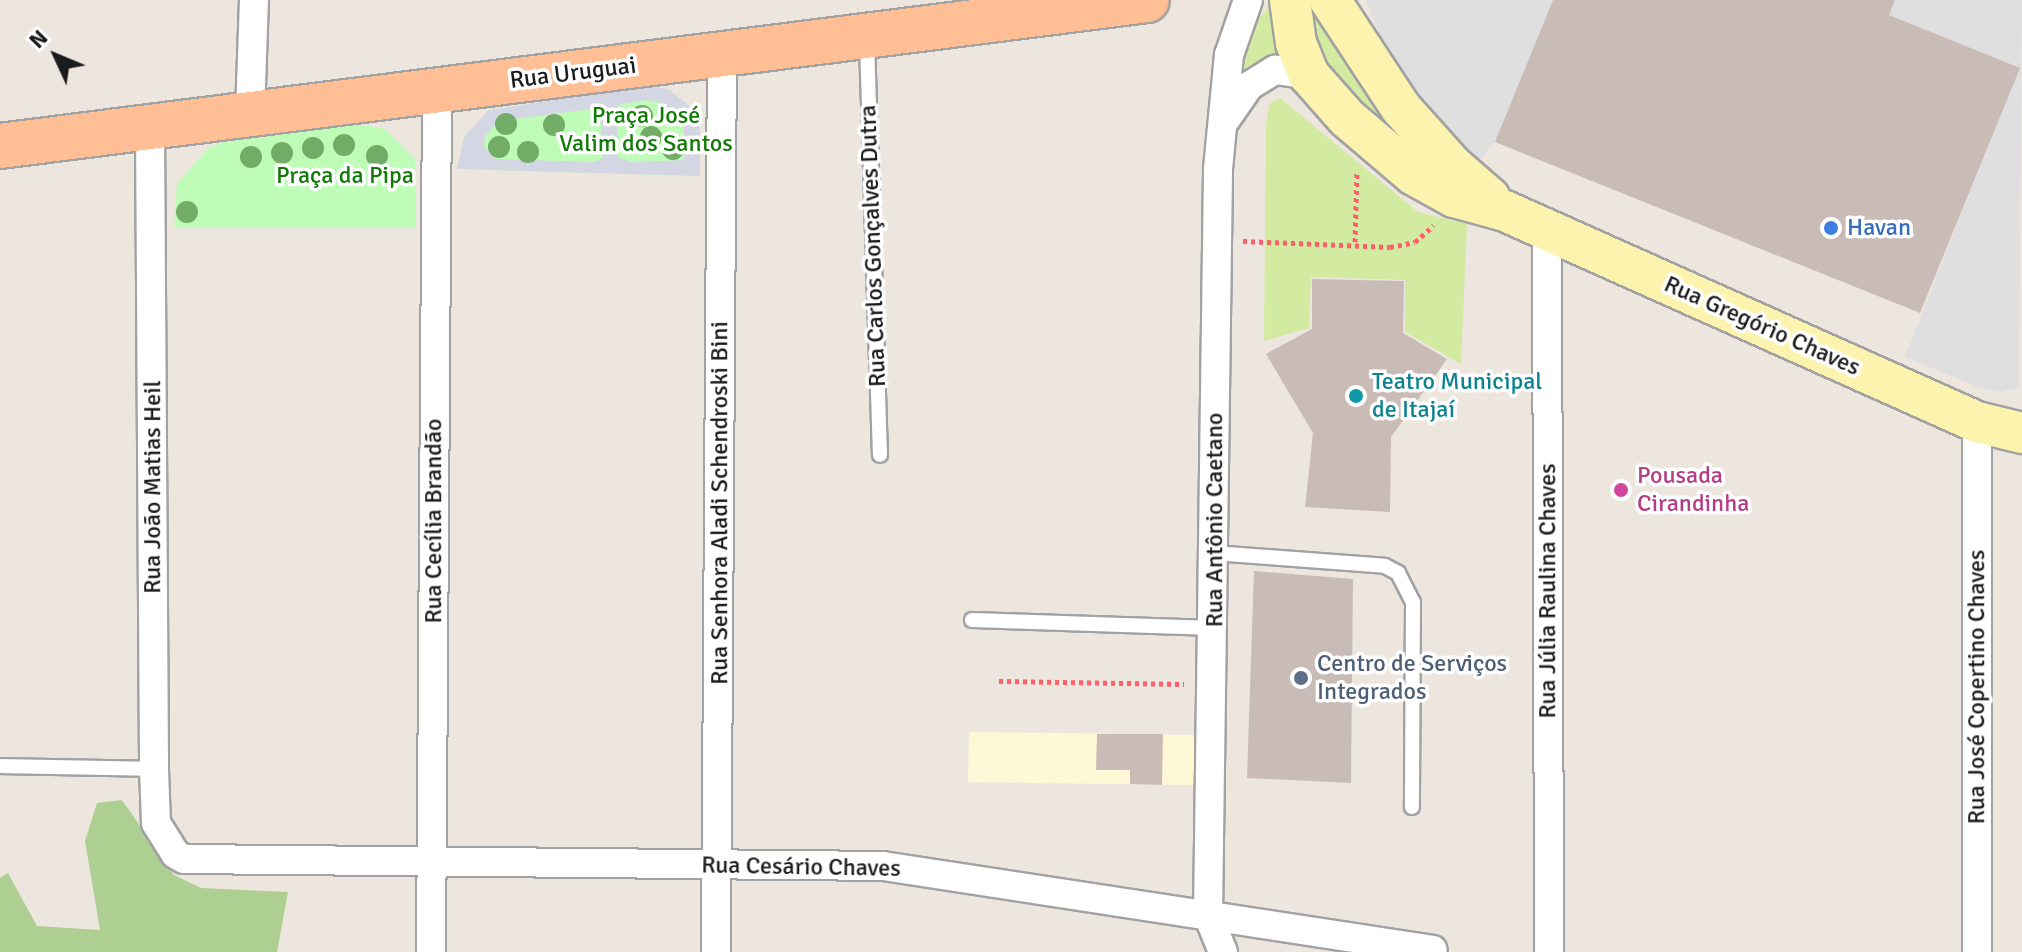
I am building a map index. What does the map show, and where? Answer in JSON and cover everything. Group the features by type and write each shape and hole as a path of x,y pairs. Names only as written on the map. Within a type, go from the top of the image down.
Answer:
{"main road":[{"name":"Rua Uruguai","path":"0,146 1147,0"}],"street":[{"path":"250,114 254,0"},
{"name":"Rua Antônio Caetano","path":"1208,915 1221,126 1229,55 1248,0"},
{"name":"Rua Gregório Chaves","path":"1290,0 1292,28 1309,75 1369,139 1414,175 1454,197 1505,211 1977,422 2022,433"},
{"name":"Rua Gregório Chaves","path":"1330,0 1401,108 1452,165 1505,211"},
{"name":"Rua Senhora Aladi Schendroski Bini","path":"716,952 722,55"},
{"path":"1221,126 1249,86 1275,70 1309,75"},
{"name":"Rua Cecília Brandão","path":"431,952 437,90"},
{"name":"Rua João Matias Heil","path":"150,127 154,769 156,823 166,846"},
{"name":"Rua Júlia Raulina Chaves","path":"1547,230 1549,952"},
{"name":"Rua José Copertino Chaves","path":"1977,422 1977,952"},
{"name":"Rua Cesário Chaves","path":"166,846 184,859 883,866 1433,950"},
{"path":"1208,915 1223,952"}],"lane":[{"name":"Rua Carlos Gonçalves Dutra","path":"867,37 880,455"},
{"path":"1214,553 1385,566 1398,573 1413,602 1412,807"},
{"path":"972,620 1214,628"},
{"path":"0,766 154,769"}],"path":[{"path":"1355,242 1357,156 1369,139"},
{"path":"1218,241 1355,242 1390,247 1415,242 1454,197"},
{"path":"999,681 1213,684"}],"shaded area":[{"path":"1366,0 1553,0 1495,142 1478,162 1408,82 1386,50"},
{"path":"1895,0 2022,0 2019,387 2001,392 1980,388 1905,357 2019,68 1889,15"},
{"path":"646,86 668,89 692,108 700,130 700,176 457,169 464,137 489,110","holes":["647,100 663,103 679,117 684,129 684,160 631,162 617,157 618,105","600,108 603,157 596,162 495,159 484,146 485,136 499,121"]},
{"path":"969,732 1195,735 1194,785 968,782"}],"green space":[{"path":"1306,0 1312,2 1451,183 1324,78"},
{"path":"1272,4 1286,59 1247,73 1243,67 1252,26"},
{"name":"Praça José Valim dos Santos","path":"668,89 692,108 700,130 700,176 457,169 464,137 489,110"},
{"path":"1280,98 1418,212 1467,224 1461,364 1405,332 1405,280 1311,277 1309,328 1264,341 1266,123 1270,103"},
{"name":"Praça da Pipa","path":"358,124 385,129 415,159 416,227 174,227 177,184 208,148 229,140"},
{"path":"122,800 174,875 201,888 288,892 277,952 0,952 0,878 8,873 37,926 100,930 85,841 97,803"}],"building":[{"name":"Havan","path":"1553,0 1895,0 1889,15 2020,68 1920,313 1495,142"},
{"name":"Teatro Municipal de Itajaí","path":"1312,279 1404,281 1403,333 1447,359 1391,437 1390,512 1305,507 1313,433 1266,354 1312,329"},
{"name":"Centro de Serviços Integrados","path":"1254,571 1353,579 1351,783 1247,778"},
{"path":"1097,734 1163,734 1162,785 1130,784 1130,770 1096,770"}],"place":[{"name":"Havan","path":"1831,228"},
{"name":"Teatro Municipal de Itajaí","path":"1356,396"},
{"name":"Pousada Cirandinha","path":"1621,490"},
{"name":"Centro de Serviços Integrados","path":"1301,678"}]}
